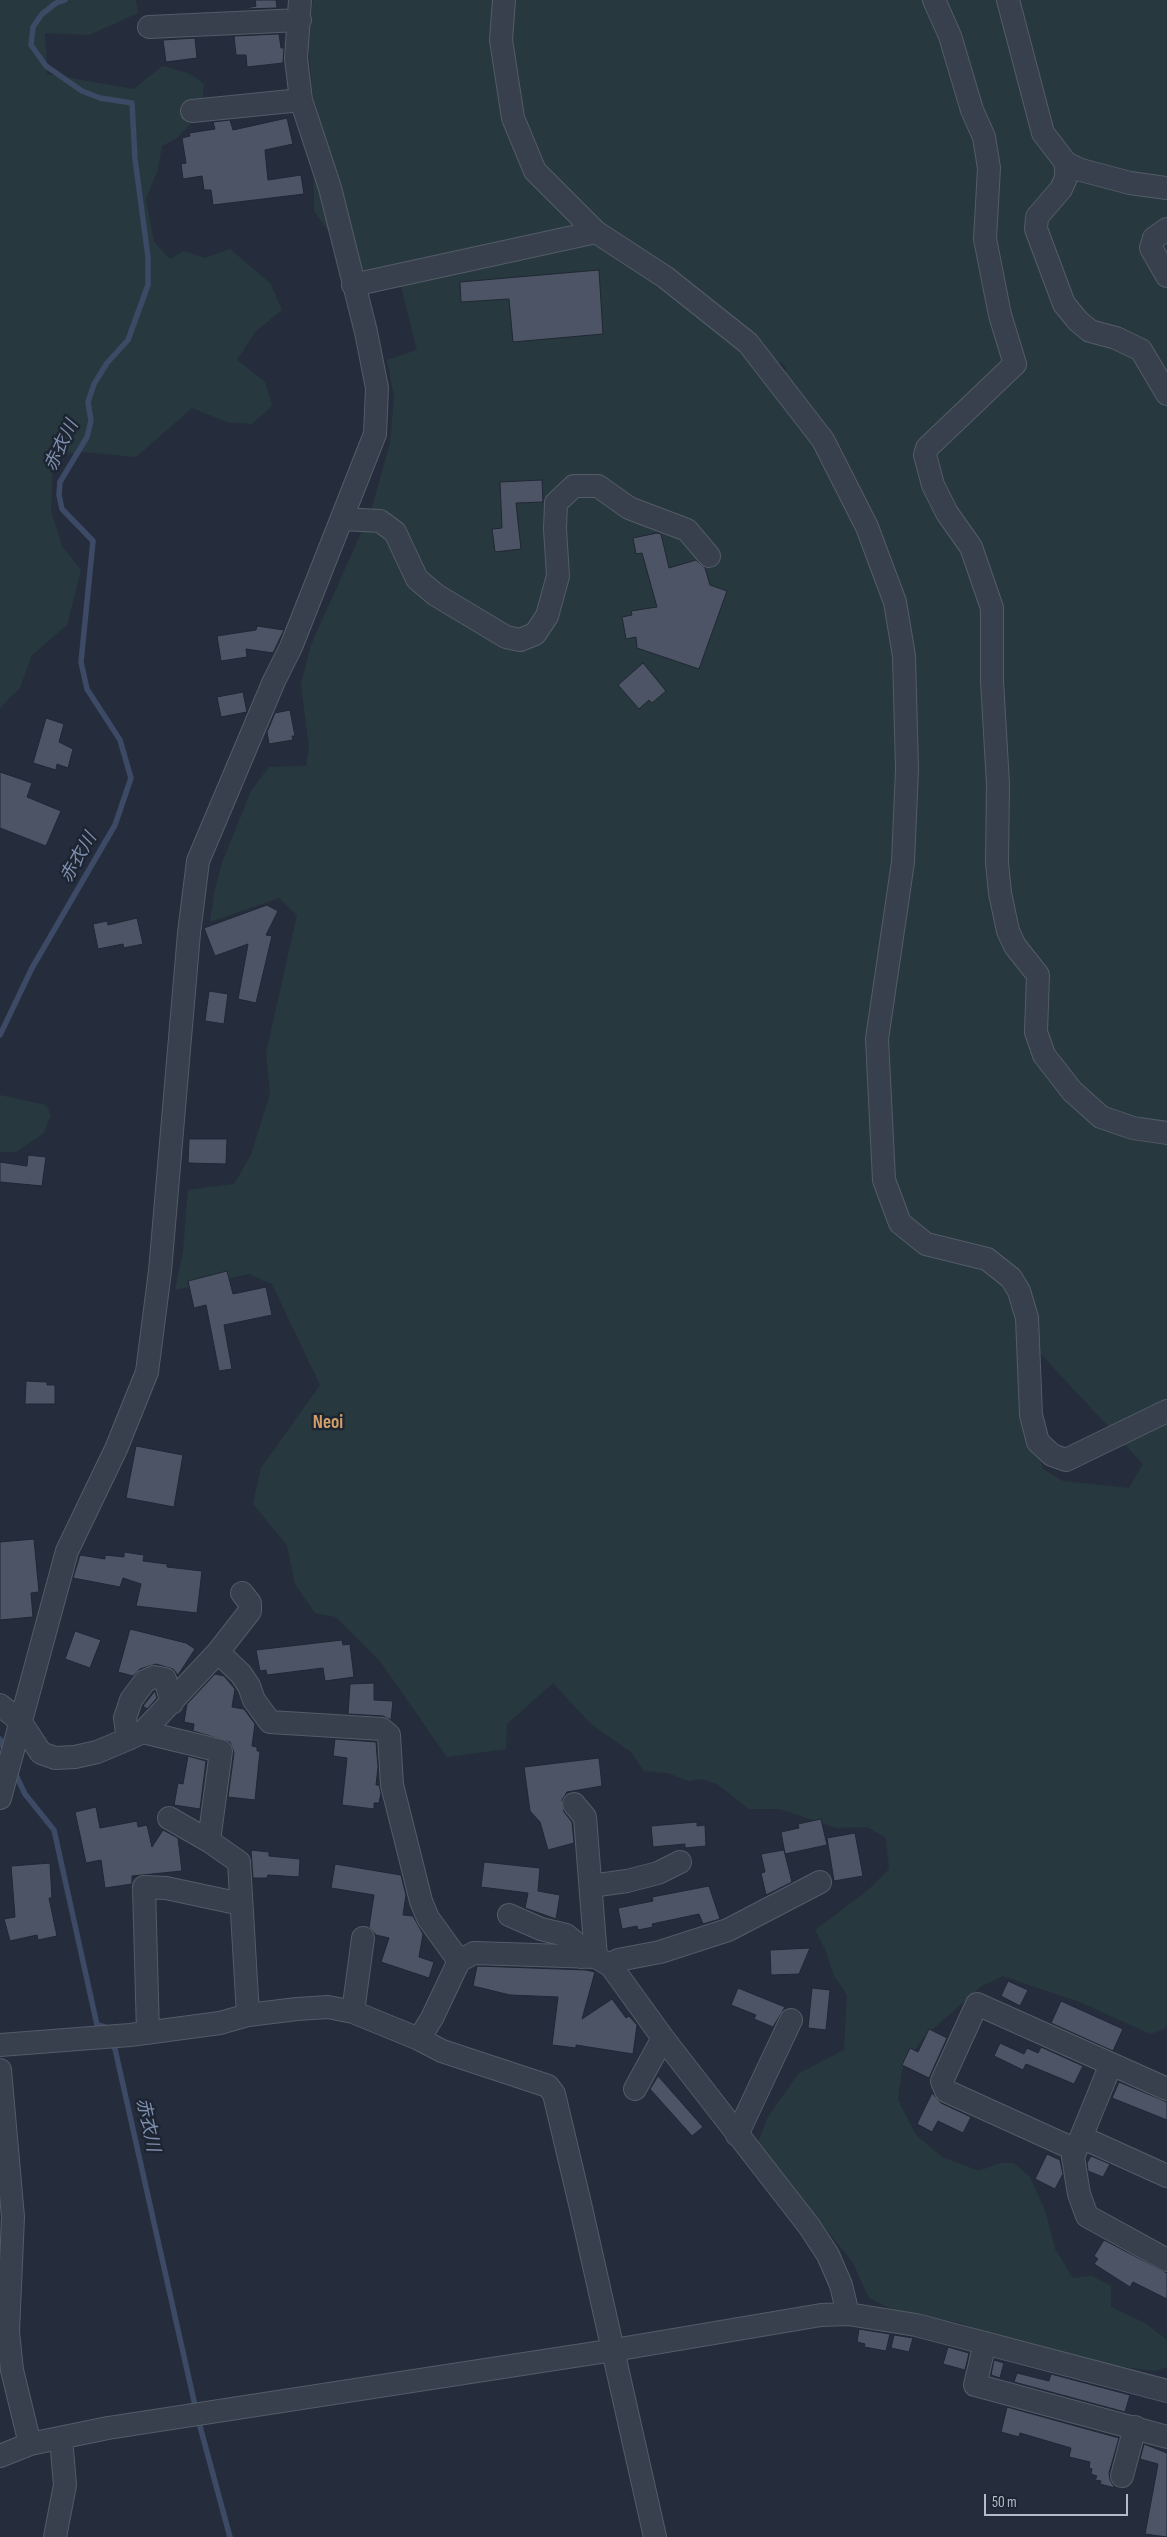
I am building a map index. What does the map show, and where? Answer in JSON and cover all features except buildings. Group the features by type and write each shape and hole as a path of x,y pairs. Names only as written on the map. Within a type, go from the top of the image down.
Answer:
{"street":[{"path":"504,0 501,40 513,118 535,171 596,232 665,277 748,343 822,440 867,526 895,602 904,656 907,769 904,862 877,1039 884,1180 900,1223 926,1244 987,1259 1011,1278 1019,1291 1026,1318 1031,1415 1038,1442 1052,1455 1066,1460 1167,1411"},
{"path":"934,0 950,36 972,110 984,137 989,168 985,239 1000,315 1014,364 927,448 925,455 933,485 947,513 971,547 992,608 992,681 998,784 997,863 1000,893 1008,931 1015,946 1038,975 1036,1032 1044,1055 1072,1091 1102,1117 1133,1128 1167,1133"},
{"path":"1008,0 1043,133 1066,163 1130,183 1167,188"},
{"path":"0,1798 67,1552 116,1449 147,1372 160,1271 188,933 198,861 274,681 292,647 375,434 377,388 366,332 330,188 301,100 296,58 300,10 149,26"},
{"path":"192,111 301,100"},
{"path":"1066,163 1066,178 1061,189 1037,217 1036,229 1064,304 1090,331 1116,338 1140,350 1167,394"},
{"path":"1167,228 1154,238 1151,248 1167,276"},
{"path":"353,285 596,232"},
{"path":"343,519 380,521 395,532 418,579 436,596 506,637 520,640 535,634 547,616 558,576 555,529 556,503 574,486 598,486 629,508 687,530 709,556"},
{"path":"0,1705 20,1721 41,1753 55,1758 76,1757 97,1752 135,1736 172,1703 218,1652 250,1611 250,1603 242,1593"},
{"path":"218,1652 241,1674 249,1686 254,1700 270,1722 382,1730 390,1735 392,1785 421,1901 428,1918 459,1961"},
{"path":"135,1736 125,1718 131,1700 145,1681 154,1677 165,1679 172,1703"},
{"path":"135,1736 221,1751 208,1841"},
{"path":"574,1804 585,1817 596,1960"},
{"path":"169,1818 239,1862 248,2015"},
{"path":"591,1886 627,1881 658,1873 680,1862"},
{"path":"419,2039 432,2018 459,1961 474,1953 618,1960 660,1952 728,1930 820,1882"},
{"path":"148,2033 144,1887 166,1888 242,1904"},
{"path":"509,1915 541,1929 566,1936 578,1945 596,1960 663,2038 809,2226 828,2255 841,2285 848,2314"},
{"path":"353,2012 363,1938"},
{"path":"1167,2088 977,2004 942,2081 946,2091 1167,2176"},
{"path":"0,2044 148,2033 220,2023 248,2015 297,2008 328,2008 353,2012 419,2039 442,2051 548,2086 554,2094 656,2537"},
{"path":"737,2135 791,2020"},
{"path":"635,2089 663,2038"},
{"path":"1111,2064 1073,2156 1075,2176 1088,2216 1167,2260"},
{"path":"0,2070 13,2217 9,2342 12,2370 30,2444"},
{"path":"0,2456 30,2444 61,2438 821,2315 848,2314 916,2325 1167,2390"},
{"path":"985,2343 975,2384 1167,2437"},
{"path":"1122,2476 1134,2427"},
{"path":"56,2537 64,2501 65,2485 61,2438"}],"shaded area":[{"path":"0,0 136,0 138,13 89,35 45,33 47,74 134,89 162,66 188,73 204,84 201,113 177,138 162,146 158,169 146,199 154,242 170,259 184,251 205,258 230,249 270,283 282,310 256,331 237,360 265,382 272,406 252,424 227,422 192,408 136,457 83,452 53,455 51,511 62,546 81,570 67,625 32,655 20,688 0,709"},
{"path":"313,0 1167,0 1167,2024 1165,2029 1150,2034 1082,2003 1003,1976 980,1987 923,2038 902,2069 898,2100 916,2135 942,2157 979,2171 1000,2163 1014,2163 1030,2177 1046,2213 1055,2249 1073,2278 1092,2276 1111,2286 1111,2307 1145,2323 1167,2340 1167,2367 1156,2371 1109,2365 1073,2354 1031,2352 961,2323 893,2310 869,2298 852,2261 757,2145 768,2117 799,2073 844,2050 847,1995 834,1976 825,1949 815,1930 867,1891 889,1869 886,1838 867,1827 836,1828 780,1809 749,1809 717,1784 701,1779 688,1781 668,1773 644,1771 631,1752 591,1724 553,1683 507,1724 506,1749 447,1757 380,1661 336,1617 315,1613 295,1584 287,1545 253,1504 261,1468 320,1385 272,1284 249,1274 175,1290 183,1252 188,1190 234,1184 251,1155 270,1094 266,1053 297,915 279,898 210,922 215,889 222,863 251,791 269,767 306,766 309,746 301,685 311,645 371,511 390,443 394,396 387,360 417,350 396,266 358,273 314,211 313,122 317,108 313,99 308,41","holes":["782,363 786,368 782,385 762,366","1027,1339 1143,1464 1129,1488 1063,1481 1043,1469 1037,1451"]},
{"path":"0,1095 46,1105 51,1115 44,1133 16,1152 0,1152"}],"waterway":[{"name":"赤衣川","path":"0,1035 32,968 115,825 131,778 120,740 87,689 81,662 93,541 62,509 59,495 60,482 87,437 91,421 88,402 94,384 107,363 128,340 148,285 148,257 135,159 132,103 100,98 82,91 46,66 31,45 33,27 42,14 56,3 65,0"},
{"name":"赤衣川","path":"0,1739 5,1751"},
{"name":"赤衣川","path":"14,1771 25,1794 54,1830 97,2025 105,2027 107,2030"},
{"name":"赤衣川","path":"111,2041 115,2049 196,2410"},
{"name":"赤衣川","path":"198,2419 230,2537"}],"district":[{"name":"Neoi","path":"328,1423"}]}
